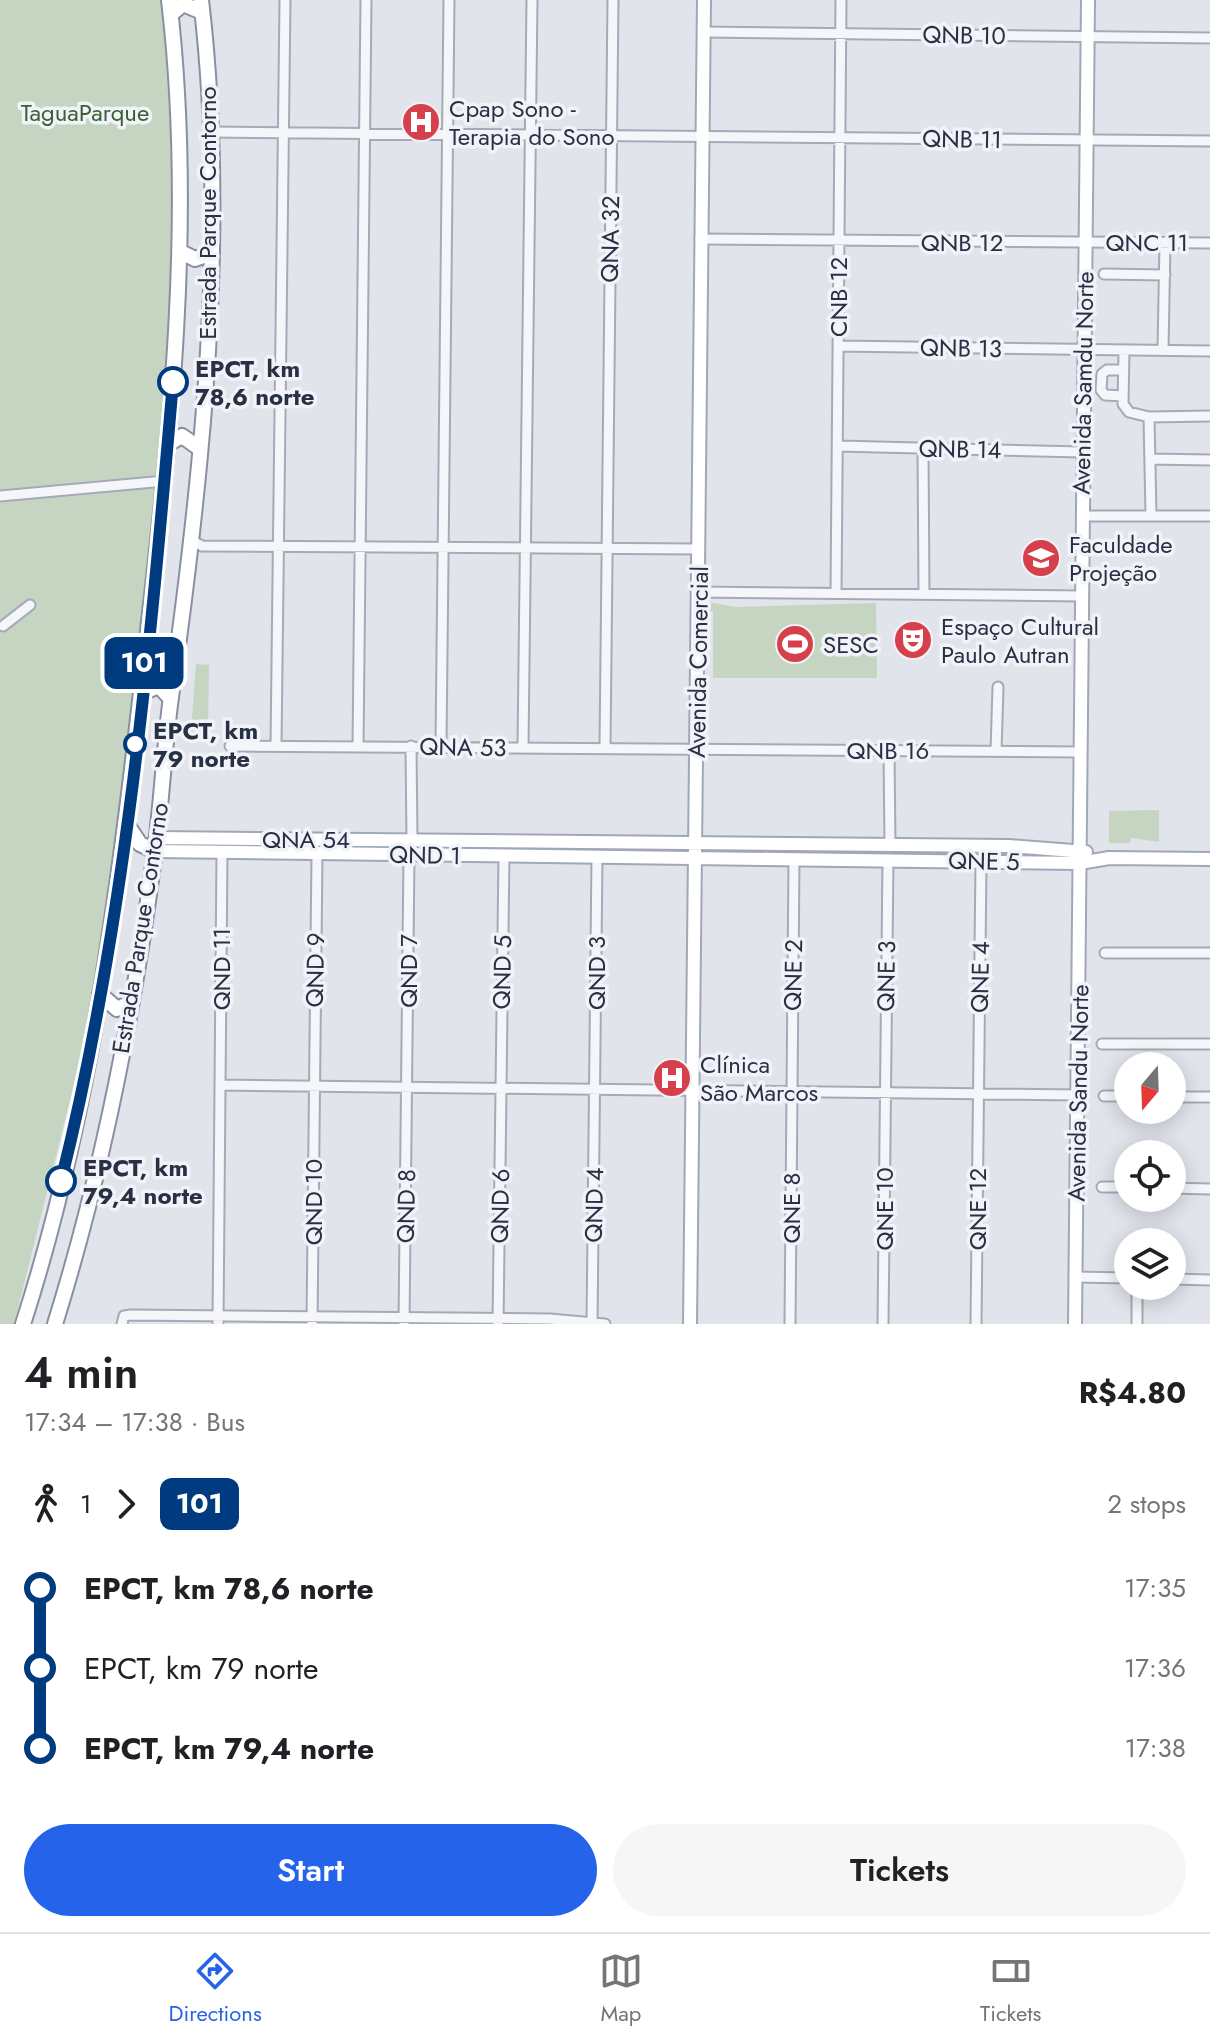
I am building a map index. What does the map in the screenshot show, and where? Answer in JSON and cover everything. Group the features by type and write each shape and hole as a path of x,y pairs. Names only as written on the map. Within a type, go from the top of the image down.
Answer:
{"highway":[{"path":"170,7 183,4 202,6"},
{"name":"Estrada Parque Contorno","path":"55,1324 106,1127 132,1002 156,845 188,555 196,543 212,253 212,132 202,6"},
{"name":"Estrada Parque Contorno","path":"23,1324 65,1165 100,994 126,823 165,481 181,252 179,131 170,7"},
{"path":"181,252 195,259 212,253"},
{"path":"168,444 182,436 191,439 199,448"},
{"path":"144,663 149,672 158,675 169,673 176,666"},
{"path":"141,693 159,686 171,699"},
{"path":"126,823 140,844 156,845"},
{"path":"100,994 115,1008 125,1008 132,1002"}],"main road":[{"name":"Avenida Comercial","path":"690,1324 704,0"},
{"name":"Avenida Samdu Norte","path":"1080,857 1088,0"},
{"name":"QNA 54","path":"195,845 448,840 1033,846 1080,857"},
{"path":"447,855 451,847 448,840"},
{"path":"464,855 461,849 466,841"},
{"path":"638,842 642,849 638,857"},
{"path":"786,844 783,852 790,858"},
{"name":"QND 1","path":"156,845 195,845 222,852 790,858"},
{"path":"1009,846 1012,855 1009,861"},
{"path":"1031,861 1024,854 1033,846"},
{"path":"1080,857 1210,859"},
{"name":"QNE 5","path":"790,858 1031,861 1080,857"},
{"name":"Avenida Sandu Norte","path":"1075,1324 1080,857"}],"street":[{"path":"276,746 285,0"},
{"path":"358,747 366,0"},
{"path":"441,746 449,0"},
{"path":"523,747 532,0"},
{"name":"QNA 32","path":"605,748 613,0"},
{"name":"CNB 12","path":"836,593 841,0"},
{"name":"QNB 10","path":"703,32 1210,38"},
{"name":"QNB 11","path":"212,132 1210,141"},
{"name":"QNB 12","path":"700,239 1085,242"},
{"name":"QNC 11","path":"1085,242 1210,243"},
{"path":"1163,350 1165,242"},
{"path":"1104,274 1165,275"},
{"name":"QNB 13","path":"838,346 1210,351"},
{"path":"1124,350 1123,400 1129,412 1149,417 1210,416"},
{"path":"1123,370 1107,370 1101,378 1105,395 1123,400"},
{"path":"1149,417 1151,515"},
{"name":"QNB 14","path":"838,446 1082,452"},
{"path":"923,448 924,594"},
{"path":"1150,459 1210,460"},
{"path":"0,496 165,481"},
{"path":"1082,516 1210,516"},
{"path":"196,543 444,549 699,549"},
{"path":"698,592 1082,596"},
{"path":"3,626 30,605"},
{"path":"996,751 998,687"},
{"name":"QNA 53","path":"230,746 697,749"},
{"path":"411,746 412,840"},
{"name":"QNB 16","path":"697,749 1079,752"},
{"path":"889,750 890,845"},
{"name":"QND 11","path":"218,1320 222,852"},
{"name":"QND 9","path":"314,1087 317,853"},
{"name":"QND 7","path":"407,1088 409,854"},
{"name":"QND 5","path":"501,1088 504,855"},
{"name":"QND 3","path":"595,1089 597,857"},
{"name":"QNE 2","path":"790,858 791,1092"},
{"name":"QNE 3","path":"884,1093 888,859"},
{"name":"QNE 4","path":"978,1093 981,861"},
{"path":"1105,953 1210,953"},
{"path":"1102,1044 1210,1044"},
{"path":"220,1085 1079,1095"},
{"name":"QND 10","path":"312,1320 314,1087"},
{"name":"QND 8","path":"404,1321 407,1088"},
{"name":"QND 6","path":"498,1321 501,1088"},
{"name":"QND 4","path":"592,1322 595,1089"},
{"name":"QNE 8","path":"790,1324 791,1092"},
{"name":"QNE 10","path":"883,1324 884,1093"},
{"name":"QNE 12","path":"976,1324 978,1093"},
{"path":"1104,1096 1114,1096"},
{"path":"1186,1097 1210,1097"},
{"path":"1102,1187 1114,1187"},
{"path":"1186,1188 1210,1189"},
{"path":"1075,1277 1114,1278"},
{"path":"1186,1279 1210,1280"},
{"path":"1137,1300 1137,1324"},
{"path":"123,1320 605,1324"}],"green space":[{"name":"TaguaParque","path":"0,0 162,0 173,172 167,370 120,816 85,1040 14,1324 0,1324"},
{"name":"SESC","path":"708,602 736,607 876,603 877,678 713,678 713,611 708,611"},
{"path":"196,664 209,665 208,733 191,731"},
{"path":"1159,810 1159,842 1131,838 1130,843 1109,843 1109,811"}],"bus line":[{"name":"101","path":"61,1181 100,994 122,859 165,481 173,382"}],"place":[{"name":"Cpap Sono - Terapia do Sono","path":"421,122"},
{"name":"EPCT, km 78,6 norte","path":"173,382"},
{"name":"Faculdade Projeção","path":"1041,558"},
{"name":"Espaço Cultural Paulo Autran","path":"913,640"},
{"name":"SESC","path":"795,644"},
{"name":"EPCT, km 79 norte","path":"135,744"},
{"name":"Clínica São Marcos","path":"672,1078"},
{"name":"EPCT, km 79,4 norte","path":"61,1181"}]}
